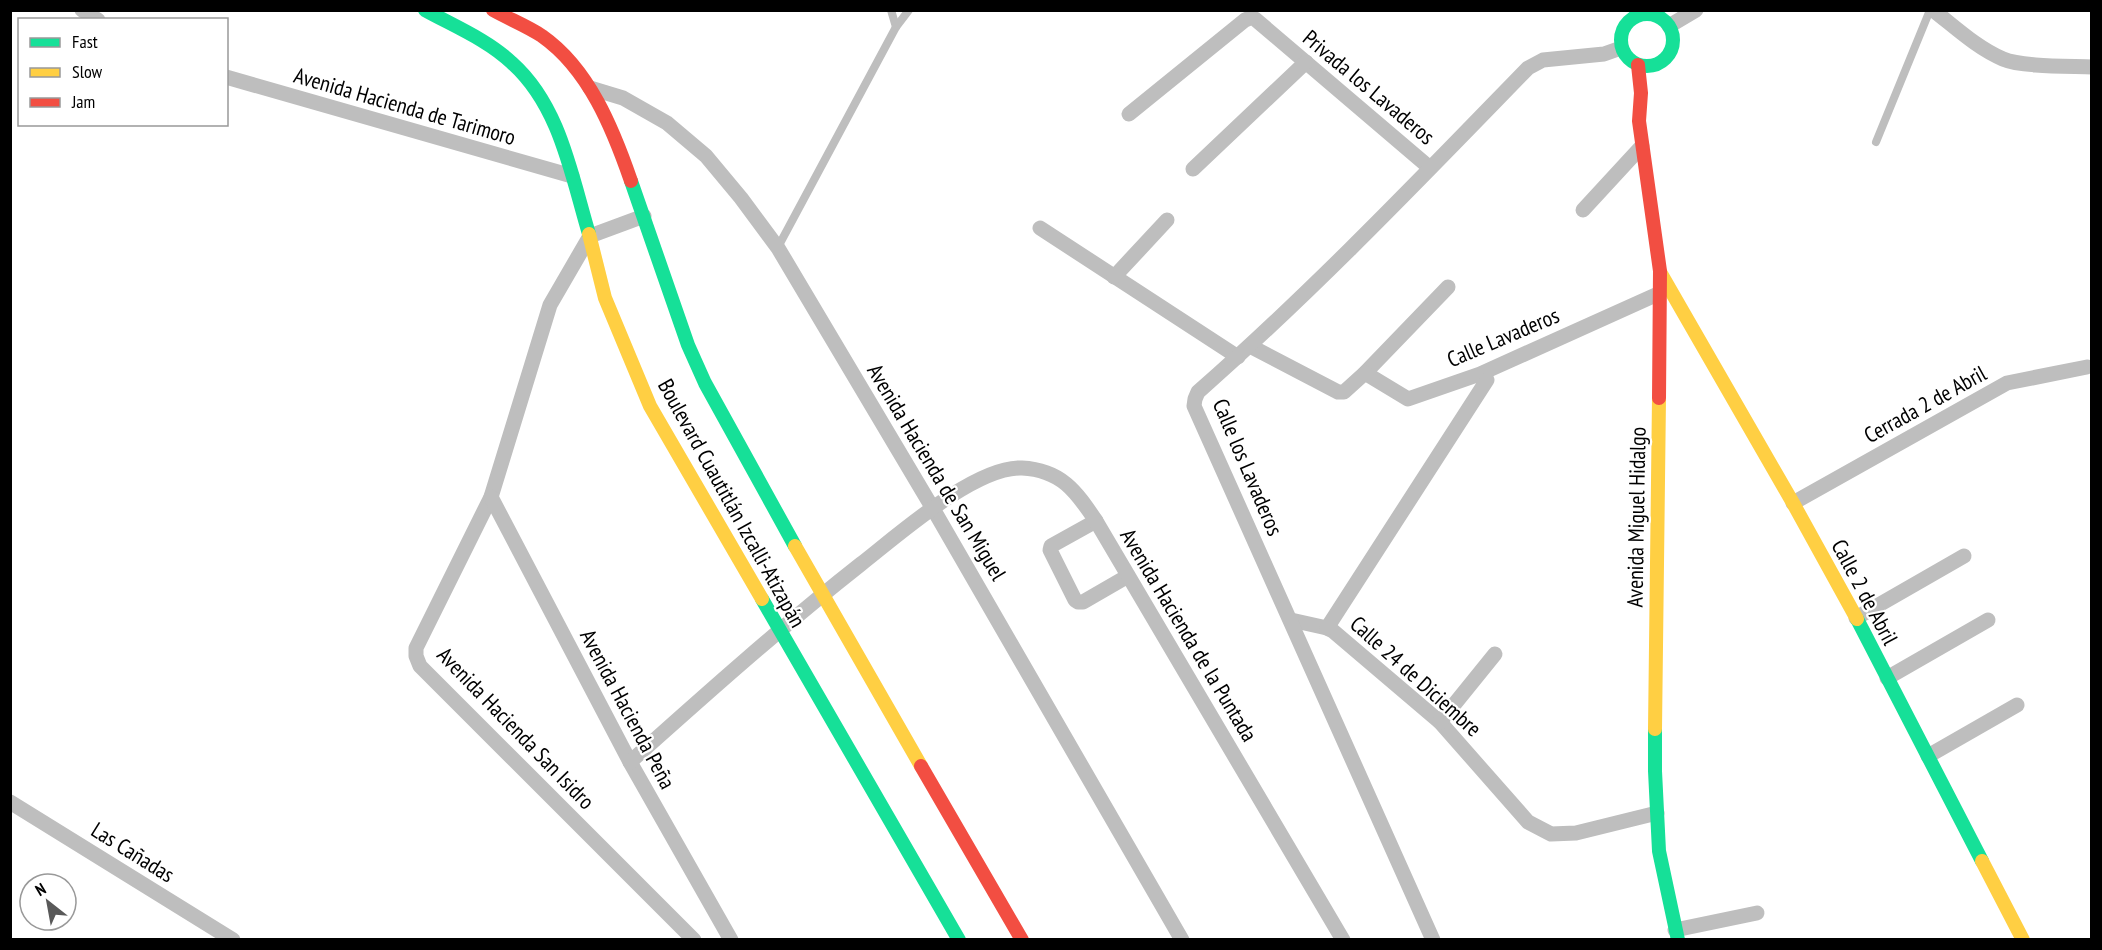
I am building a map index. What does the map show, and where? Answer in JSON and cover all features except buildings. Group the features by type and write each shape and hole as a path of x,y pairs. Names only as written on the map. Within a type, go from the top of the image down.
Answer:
{"main road":[{"name":"Boulevard Cuautitlán Izcalli-Atizapán","path":"425,10 512,62 536,88 556,124 590,236 605,298 650,406 959,939"},
{"name":"Boulevard Cuautitlán Izcalli-Atizapán","path":"493,10 542,36 567,57 590,88 621,152 688,345 705,383 822,595 1022,939"},
{"path":"1648,12 1665,21 1669,26 1673,40 1669,54 1658,64 1645,66 1625,55 1621,48 1621,33 1625,16 1648,12"},
{"name":"Avenida Miguel Hidalgo","path":"1645,66 1639,121 1660,271 1655,771 1659,850 1676,934"},
{"name":"Calle 2 de Abril","path":"1660,271 1856,618 2023,939"},
{"path":"1659,313 1668,305 1679,305"}],"street":[{"path":"81,10 95,18"},
{"path":"1669,26 1696,10"},
{"path":"1931,10 2004,60 2040,65 2091,67"},
{"name":"Privada los Lavaderos","path":"1129,114 1245,20 1256,19 1430,168"},
{"name":"Calle los Lavaderos","path":"1432,939 1194,406 1195,399 1198,392 1250,346 1528,68 1536,63 1604,54 1621,48"},
{"path":"1193,169 1306,62"},
{"name":"Avenida Hacienda de Tarimoro","path":"228,78 572,176"},
{"name":"Avenida Hacienda de San Miguel","path":"590,88 623,98 668,123 698,149 741,198 777,249 932,507 1182,939"},
{"path":"1583,210 1642,146"},
{"path":"590,236 644,216"},
{"path":"1114,277 1167,220"},
{"path":"1040,228 1238,357"},
{"name":"Avenida Hacienda San Isidro","path":"590,236 550,306 491,497 416,648 416,656 420,666 694,939"},
{"path":"1250,346 1338,392 1344,392 1448,287"},
{"name":"Calle Lavaderos","path":"1365,373 1408,399 1480,374 1660,293"},
{"name":"Cerrada 2 de Abril","path":"1793,503 2007,383 2087,367"},
{"path":"1327,627 1487,380"},
{"name":"Avenida Hacienda de la Puntada","path":"630,762 779,630 932,507 982,478 1000,471 1021,468 1042,472 1064,482 1077,493 1343,939"},
{"name":"Avenida Hacienda Peña","path":"491,497 630,762 731,939"},
{"path":"1095,521 1051,546 1050,550 1075,600 1083,602 1128,576"},
{"path":"1856,618 1964,556"},
{"name":"Calle 24 de Diciembre","path":"1291,620 1327,627 1440,722 1528,822 1551,834 1576,832 1657,813"},
{"path":"1887,678 1988,620"},
{"path":"1440,722 1495,654"},
{"path":"1928,756 2017,705"},
{"name":"Las Cañadas","path":"10,802 233,939"},
{"path":"1676,934 1757,913"}],"lane":[{"path":"891,10 896,27"},
{"path":"777,249 896,27 909,10"},
{"path":"1876,142 1931,10"}],"traffic: fast":[{"path":"425,10 503,55 528,80 542,99 562,142 589,234"},
{"path":"1642,14 1652,14 1666,21 1673,40 1666,59 1652,66 1642,66 1632,62 1625,55 1621,45 1621,35 1625,25 1632,18 1642,14"},
{"path":"631,181 688,345 705,383 795,546"},
{"path":"762,599 959,940"},
{"path":"1857,619 1982,861"},
{"path":"1655,729 1659,851 1678,940"}],"traffic: slow":[{"path":"589,234 605,298 650,406 762,599"},
{"path":"1660,272 1857,619"},
{"path":"1655,729 1659,398"},
{"path":"795,546 921,766"},
{"path":"1982,861 2023,940"}],"traffic: jam":[{"path":"493,10 542,36 573,65 597,101 616,141 631,181"},
{"path":"1638,65 1641,93 1639,121 1660,271 1659,398"},
{"path":"921,766 1022,940"}]}
